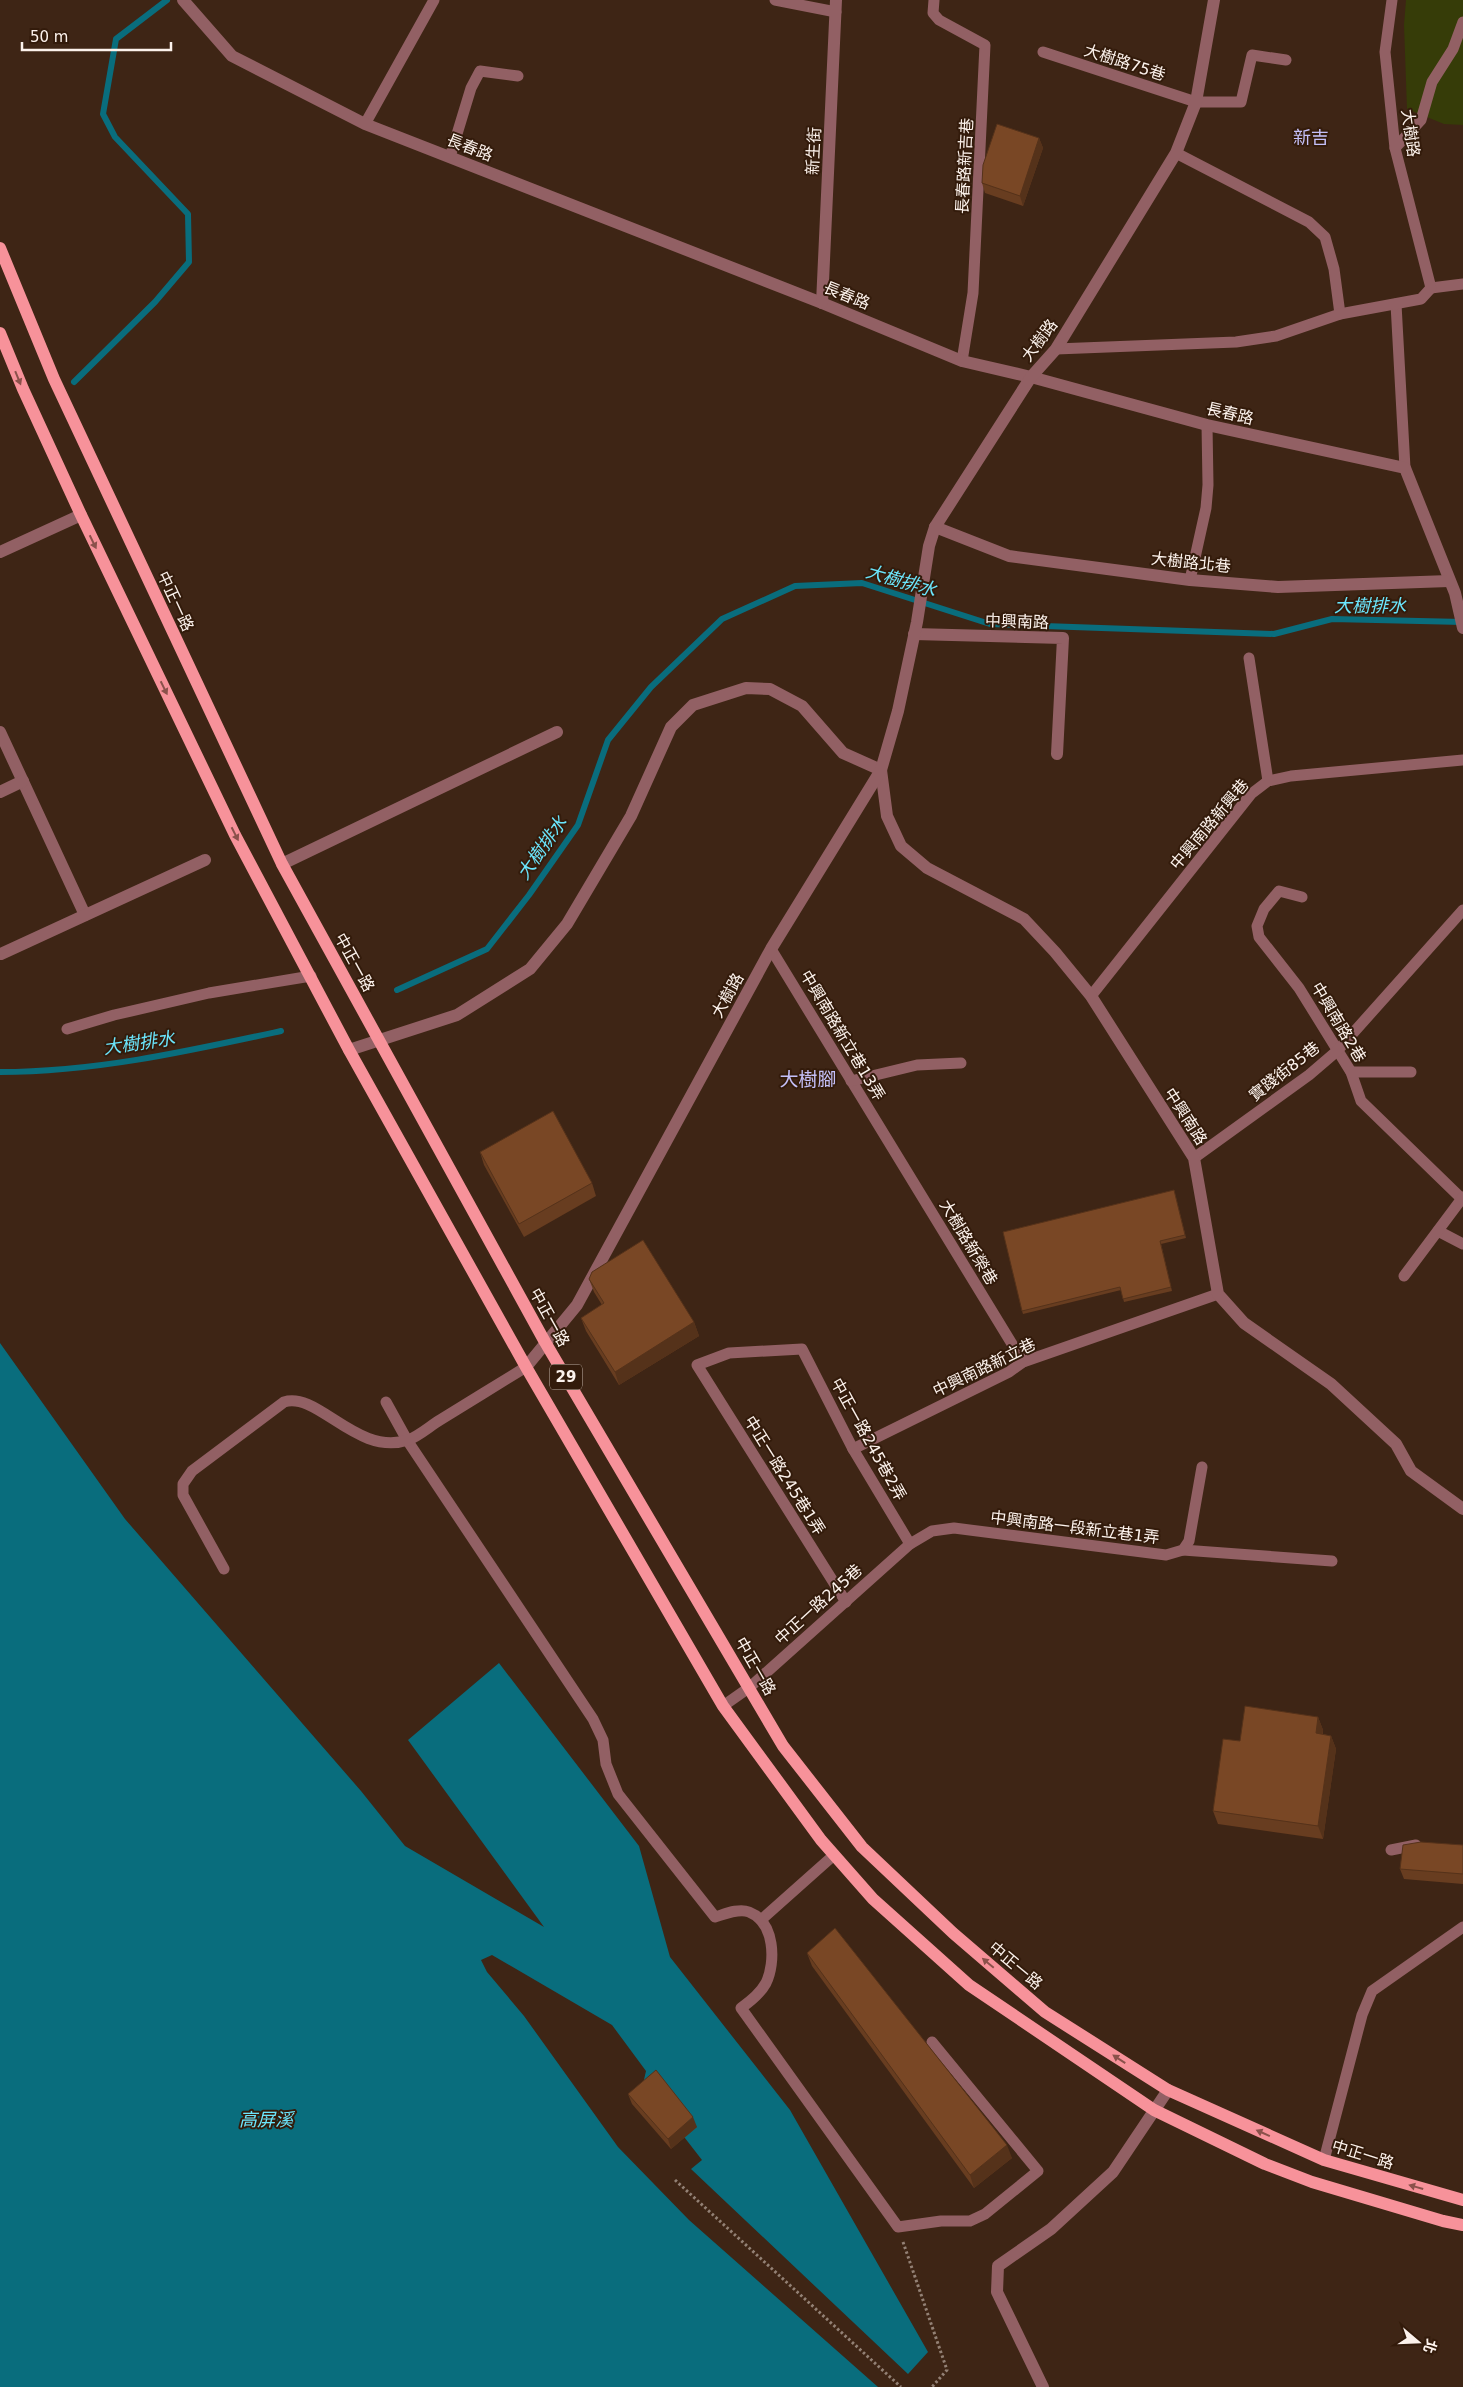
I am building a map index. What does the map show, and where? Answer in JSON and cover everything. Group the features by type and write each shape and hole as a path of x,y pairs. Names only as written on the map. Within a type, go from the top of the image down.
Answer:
{"main road":[{"name":"中正一路","path":"0,248 54,380 282,864 546,1342 783,1746 862,1847 953,1933 1045,2012 1168,2090 1324,2160 1463,2200"},
{"name":"29","path":"0,333 23,390 81,515 235,834 349,1050 526,1367 723,1706 834,1855 873,1899 969,1985 1154,2110 1264,2164 1322,2184 1443,2221 1463,2225"}],"street":[{"name":"大樹路","path":"526,1367 577,1304 771,949 880,770 898,711 929,546 935,527 1031,377 1056,349 1176,153 1196,102 1214,0"},
{"name":"長春路","path":"187,4 232,56 365,124 822,302 962,361 1031,377 1207,425 1406,468"},
{"name":"新生街","path":"822,302 836,6"},
{"path":"1406,468 1455,593 1463,628"},
{"path":"0,552 81,515"},
{"name":"大樹路北巷","path":"935,527 1009,556 1190,580 1278,588 1450,581"},
{"name":"中興南路","path":"915,628 1063,638 1056,754"},
{"path":"349,1050 458,1015 530,969 567,924 631,816 671,727 693,705 746,688 770,689 802,706 843,753 880,770"},
{"path":"0,732 85,915"},
{"path":"282,864 556,732"},
{"name":"中興南路","path":"880,770 887,816 901,846 927,868 1024,919 1056,952 1090,996 1194,1158 1218,1294"},
{"path":"0,792 23,781"},
{"path":"1,954 205,860"},
{"path":"1218,1294 1244,1324 1331,1384 1396,1444 1411,1472 1463,1509"},
{"path":"1043,2387 997,2292 998,2266 1051,2229 1113,2172 1168,2090"}],"lane":[{"path":"365,124 434,0"},
{"path":"775,0 836,6"},
{"name":"長春路新吉巷","path":"934,0 933,13 939,20 985,45 973,293 962,361"},
{"name":"大樹路","path":"1392,0 1385,52 1395,148 1430,288"},
{"path":"1395,148 1421,120 1432,82 1452,49 1463,22"},
{"name":"大樹路75巷","path":"1043,52 1196,102 1241,102 1252,55 1286,60"},
{"path":"450,156 471,88 480,71 518,76"},
{"path":"1176,153 1309,222 1325,237 1334,269 1340,314"},
{"path":"1056,349 1236,342 1276,336 1340,314 1421,299 1430,288 1463,284"},
{"path":"1396,304 1406,468"},
{"path":"1190,580 1206,508 1208,485 1207,425"},
{"path":"1249,658 1268,781"},
{"name":"中興南路新興巷","path":"1090,996 1251,794 1268,781 1292,776 1463,760"},
{"name":"中興南路2巷","path":"1302,897 1279,892 1264,909 1257,926 1259,937 1299,988 1336,1051 1351,1072 1360,1101 1462,1198"},
{"name":"實踐街85巷","path":"1194,1158 1309,1075 1336,1051 1463,910"},
{"name":"中興南路新立巷13弄","path":"771,949 886,1138"},
{"path":"67,1029 114,1015 209,993 311,976"},
{"path":"851,1081 917,1065 961,1063"},
{"path":"1351,1072 1411,1072"},
{"name":"大樹路新榮巷","path":"886,1138 1023,1362"},
{"path":"1404,1276 1462,1198"},
{"path":"1438,1231 1463,1244"},
{"name":"中興南路新立巷","path":"853,1449 1009,1372 1023,1362 1218,1294"},
{"name":"中正一路245巷2弄","path":"697,1365 729,1353 802,1349 853,1449 910,1544"},
{"name":"中正一路245巷1弄","path":"697,1365 846,1602"},
{"path":"224,1569 183,1495 183,1484 192,1471 284,1402 294,1399 303,1401 347,1430 378,1442 408,1440 526,1367"},
{"path":"386,1402 408,1440 593,1719 603,1740 606,1764 618,1794 715,1917 736,1911 748,1911 761,1920 769,1935 772,1952 771,1968 765,1984 755,1998 741,2008 898,2227 941,2221 970,2221 985,2214 1038,2171 932,2042"},
{"path":"1183,1550 1189,1541 1202,1467"},
{"name":"中興南路一段新立巷1弄","path":"910,1544 932,1531 954,1528 1166,1554 1183,1550 1332,1561"},
{"name":"中正一路245巷","path":"723,1706 750,1687 910,1544"},
{"path":"1391,1850 1432,1844"},
{"path":"761,1920 834,1855"},
{"path":"1324,2160 1362,2015 1372,1990 1463,1927"}],"path":[{"path":"675,2180 901,2387"},
{"path":"898,2227 948,2370 932,2387"}],"green space":[{"path":"1406,0 1463,0 1463,125 1444,124 1407,109 1404,25"}],"water":[{"name":"高屏溪","path":"0,1343 125,1519 361,1791 405,1846 544,1927 408,1740 499,1663 639,1846 670,1957 790,2110 928,2352 908,2374 691,2169 702,2160 643,2084 646,2071 612,2025 492,1955 481,1960 487,1972 524,2016 618,2147 689,2220 878,2387 0,2387"}],"building":[{"path":"997,124 1039,138 1020,196 982,183 983,165"},
{"path":"553,1111 592,1183 519,1224 480,1152"},
{"path":"1174,1190 1185,1235 1160,1241 1171,1287 1123,1299 1120,1287 1022,1311 1003,1232"},
{"path":"643,1240 694,1322 615,1372 581,1318 604,1303 589,1279 592,1272"},
{"path":"1245,1706 1318,1717 1316,1733 1331,1736 1318,1826 1213,1811 1223,1739 1240,1741"},
{"path":"1421,1842 1463,1845 1463,1874 1400,1869 1403,1845"},
{"path":"835,1928 1007,2145 970,2175 807,1953"},
{"path":"656,2070 693,2117 668,2139 628,2094"}],"waterway":[{"path":"74,382 155,302 189,262 188,214 115,137 103,114 116,39 167,0"},
{"name":"大樹排水","path":"397,990 487,949 529,895 578,825 608,740 651,687 722,619 795,586 862,583 990,624 1274,634 1332,619 1463,622"},
{"name":"大樹排水","path":"0,1072 71,1068 142,1059 281,1031"}],"district":[{"name":"新吉","path":"1311,138"},
{"name":"大樹腳","path":"808,1079"}]}
